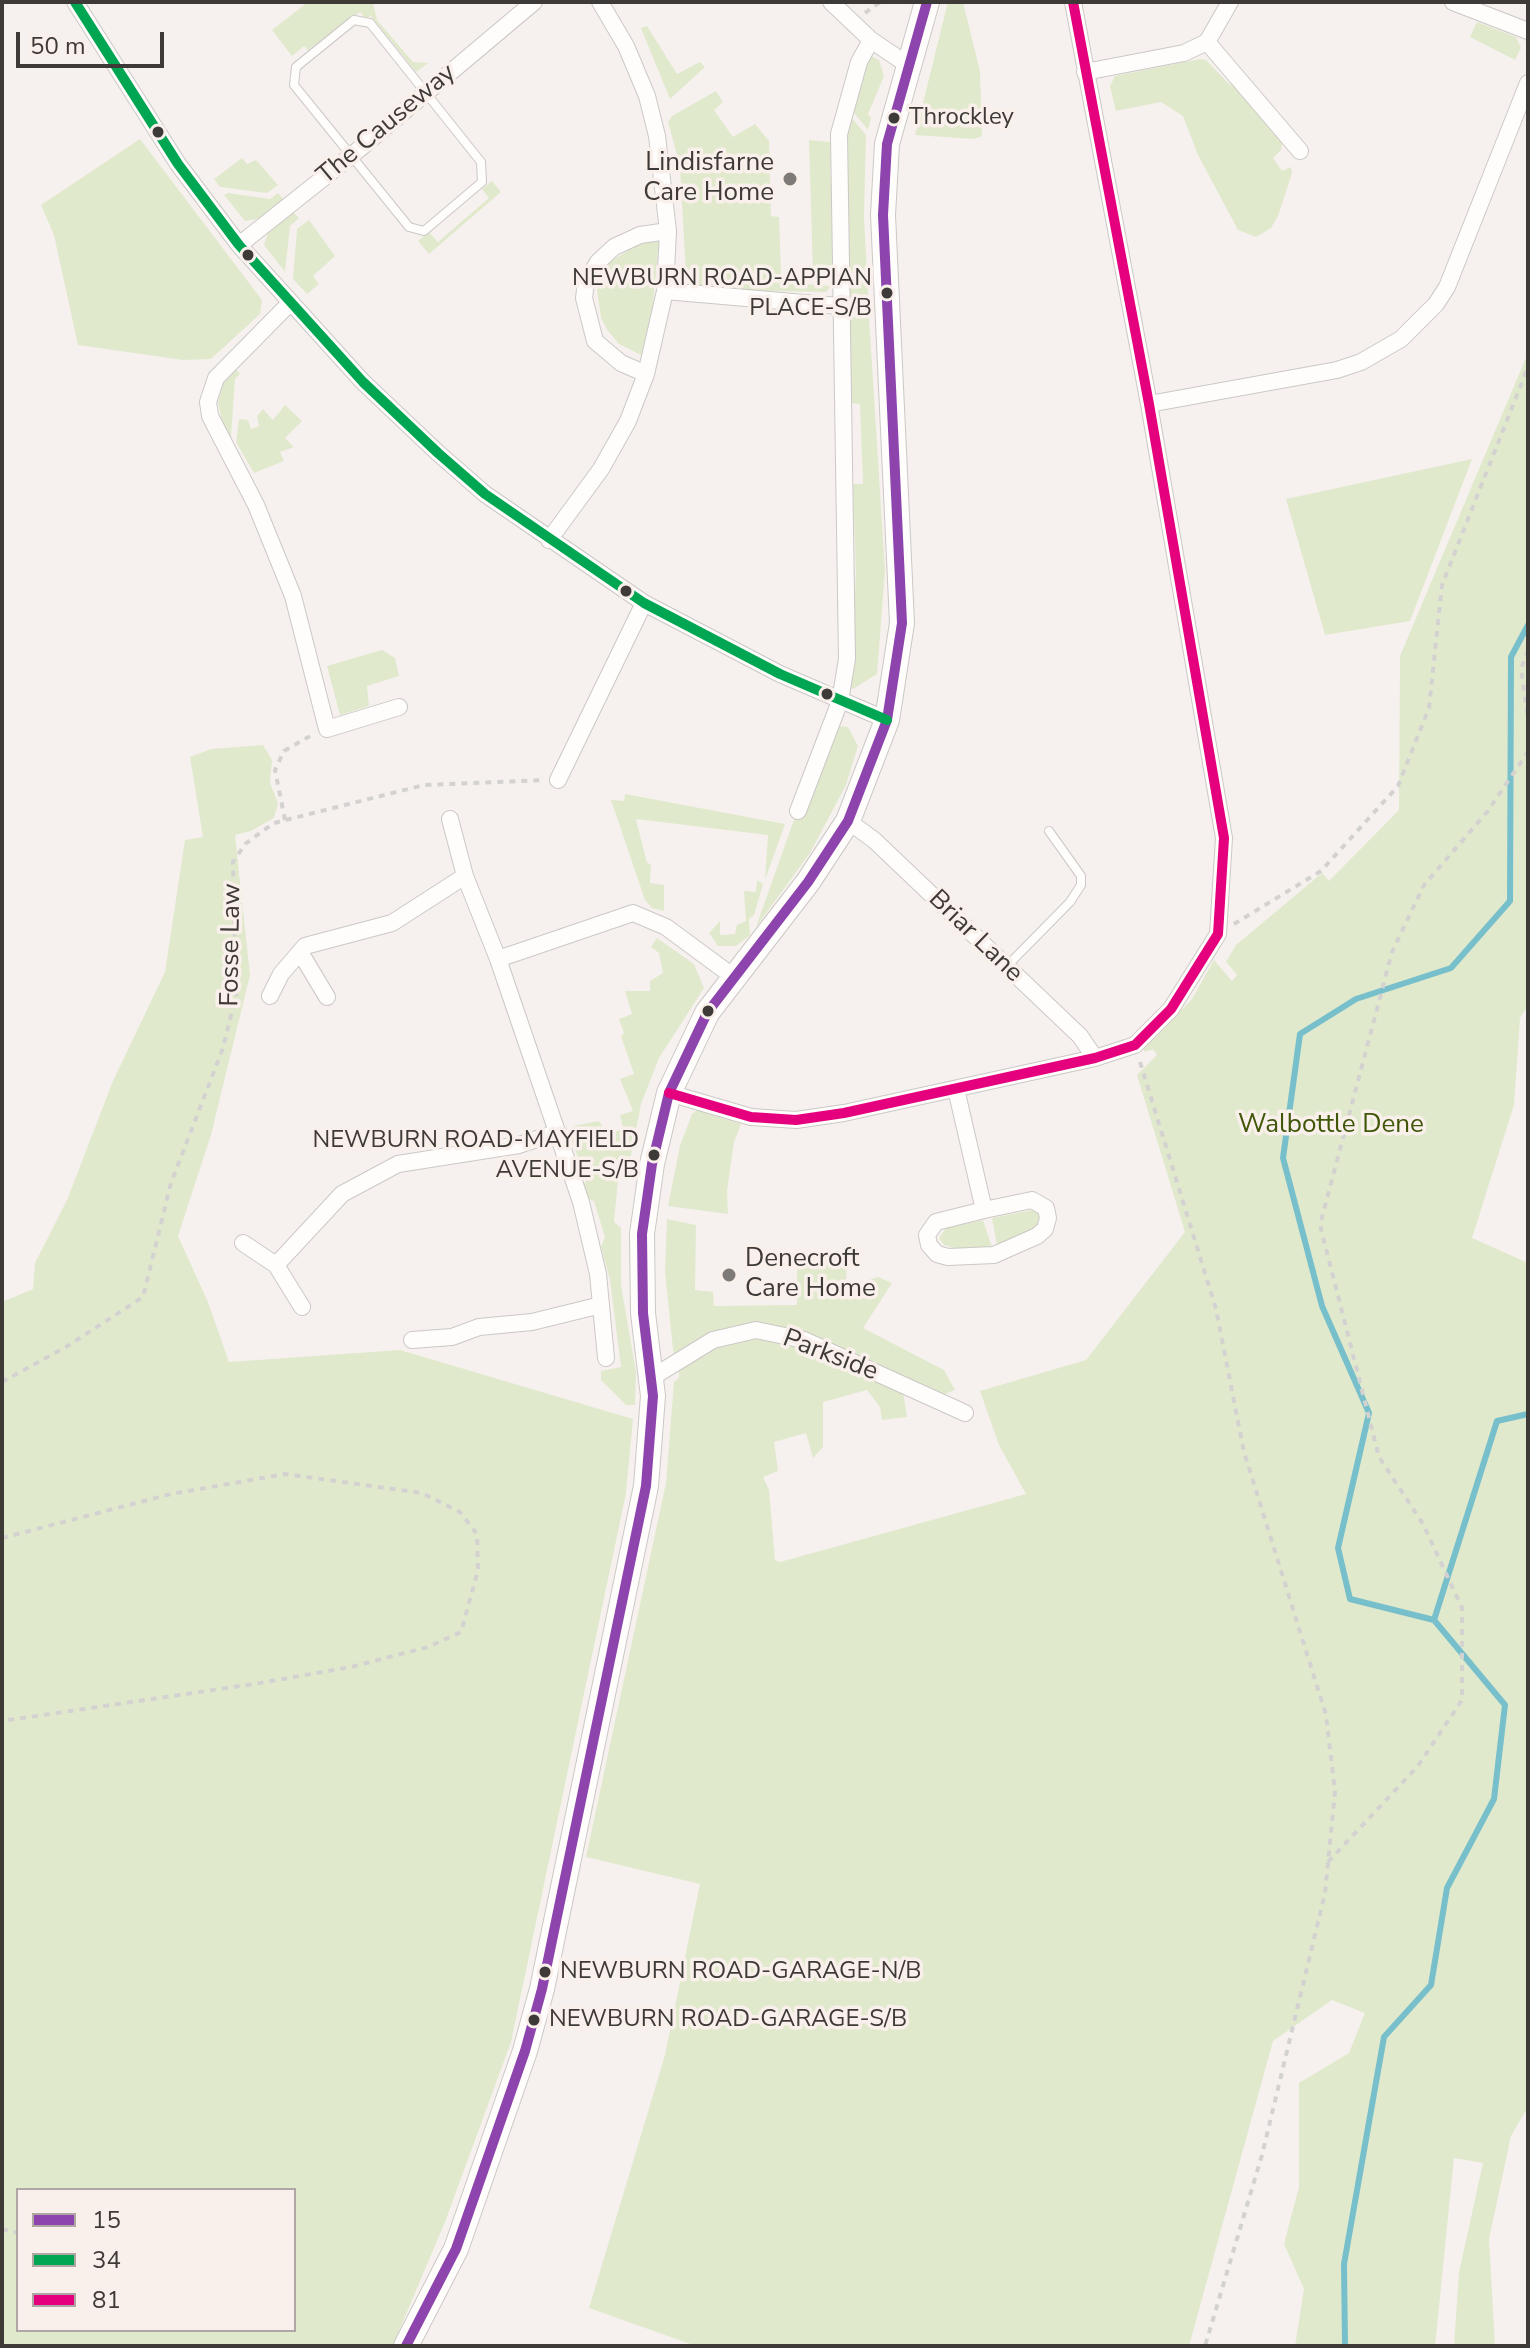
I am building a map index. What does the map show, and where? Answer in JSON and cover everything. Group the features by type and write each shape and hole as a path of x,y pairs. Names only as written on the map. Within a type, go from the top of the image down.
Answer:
{"main road":[{"path":"406,2346 456,2249 536,2018 646,1486 653,1396 643,1313 642,1234 652,1164 669,1093 707,1013 808,882 848,821 887,720 902,623 883,215 887,144 927,2"}],"street":[{"path":"75,2 178,164 239,245 289,304 363,382 438,453 485,494 644,603 780,674 887,720"},
{"name":"The Causeway","path":"239,245 351,156 534,2"},
{"path":"549,540 601,469 628,421 646,374 665,291 668,231 664,181 647,96 626,46 600,2"},
{"path":"831,2 871,40 908,65"},
{"path":"669,1093 751,1117 796,1120 1095,1058 1135,1045 1171,1009 1218,934 1224,838 1149,404 1073,2"},
{"path":"1085,72 1184,53 1207,42 1230,2"},
{"path":"1453,2 1528,31"},
{"path":"798,811 840,701 847,659 839,306 839,134 859,62 871,40"},
{"path":"1207,42 1300,151"},
{"path":"1149,404 1337,370 1372,357 1401,339 1436,304 1447,287 1528,83"},
{"path":"646,374 621,363 595,341 584,298 586,282 598,262 614,247 640,235 668,231"},
{"path":"665,291 839,306"},
{"path":"289,304 223,367 216,378 208,402 217,435 256,505 293,596 327,729 399,707"},
{"path":"558,780 644,603"},
{"path":"450,819 465,876 498,959 581,1202 598,1274 606,1358"},
{"name":"Briar Lane","path":"848,821 874,840 1080,1036 1095,1058"},
{"path":"270,996 281,974 305,946 392,923 465,876"},
{"path":"498,959 633,913 666,927 735,978"},
{"path":"300,952 327,997"},
{"path":"956,1089 984,1210"},
{"path":"276,1265 342,1194 398,1164 519,1145 558,1132"},
{"path":"1032,1200 1046,1208 1048,1218 1045,1229 1037,1236 994,1255 948,1257 937,1254 929,1245 927,1235 936,1222 984,1210 1032,1200"},
{"path":"243,1243 276,1265 302,1307"},
{"path":"412,1340 452,1337 479,1327 532,1322 601,1305"},
{"name":"Parkside","path":"651,1378 713,1340 756,1330 804,1340 965,1413"}],"lane":[{"path":"354,20 370,23 481,162 482,182 424,231 409,227 351,156 294,85 296,67 354,20"},
{"path":"1006,967 1070,902 1081,885 1081,876 1049,831"}],"path":[{"path":"863,15 880,2"},
{"path":"1218,934 1321,871 1398,786 1429,708 1442,585 1528,367"},
{"path":"1528,650 1521,669 1528,719"},
{"path":"285,820 276,780 278,759 302,740 327,729"},
{"path":"1328,1862 1418,1766 1462,1700 1462,1608 1423,1524 1379,1457 1320,1225 1392,952 1424,885 1487,812 1528,752"},
{"name":"Fosse Law","path":"2,1382 66,1347 143,1297 171,1183 223,1048 236,995 233,862 245,844 274,823 424,785 558,780"},
{"path":"1135,1045 1216,1309 1244,1452 1326,1715 1335,1792 1325,1893 1262,2155 1205,2346"},
{"path":"2,1538 171,1494 285,1474 422,1493 460,1512 477,1534 478,1570 461,1632 428,1647 351,1667 2,1721"}],"green space":[{"path":"308,2 373,3 377,20 413,62 428,63 416,72 371,16 365,18 360,12 308,50 304,46 292,56 272,30"},
{"path":"948,2 963,2 980,71 982,136 974,139 915,135"},
{"path":"1477,22 1516,37 1521,48 1515,60 1470,37"},
{"path":"647,26 677,74 700,62 705,67 670,99 641,28"},
{"path":"871,56 879,60 884,76 868,114 871,118 868,130 851,109 864,62"},
{"path":"1206,60 1229,84 1237,86 1283,140 1281,150 1273,158 1282,171 1291,167 1292,173 1278,216 1271,228 1256,237 1238,230 1198,155 1183,116 1161,102 1116,111 1110,86 1115,76"},
{"path":"716,91 723,102 714,110 733,137 755,124 769,141 771,216 779,217 781,275 791,275 791,283 831,286 826,292 713,290 694,285 686,275 680,166 668,122 672,116"},
{"path":"850,116 866,135 864,217 869,311 848,313 846,133"},
{"path":"140,139 262,300 260,314 211,359 183,360 78,345 54,235 41,205"},
{"path":"809,140 830,142 833,281 813,275"},
{"path":"242,158 247,164 256,160 278,185 267,193 220,187 214,179"},
{"path":"492,181 501,192 429,254 418,241 429,232 438,242 489,198 482,189"},
{"path":"278,193 284,200 263,218 245,221 224,195 270,199"},
{"path":"293,212 299,218 290,226 285,272 264,245 268,233"},
{"path":"309,220 335,256 313,276 319,284 307,294 293,279 297,229"},
{"path":"659,240 652,314 641,355 619,344 608,331 601,318 597,289 609,263 636,245"},
{"path":"849,317 869,317 885,571 877,674 853,689 850,687 856,574 853,484 863,484 860,404 851,403"},
{"name":"Walbottle Dene","path":"1528,353 1528,1005 1520,1018 1514,1105 1472,1238 1528,1263 1528,2107 1511,2136 1489,2239 1495,2346 1454,2346 1459,2272 1483,2163 1454,2158 1435,2346 1295,2346 1304,2289 1284,2244 1299,2187 1299,2083 1349,2053 1365,2013 1332,2000 1273,2041 1189,2346 696,2346 589,2308 665,2055 700,1884 586,1857 666,1483 674,1382 679,1378 679,1364 703,1348 754,1334 783,1339 903,1392 907,1417 882,1420 880,1407 867,1390 823,1402 823,1447 813,1458 806,1433 774,1442 778,1471 763,1477 769,1490 775,1560 780,1562 1026,1494 999,1445 980,1391 1086,1360 1185,1232 1137,1075 1157,1055 1153,1049 1145,1052 1142,1046 1158,1035 1192,999 1214,960 1232,981 1237,975 1226,962 1236,945 1322,873 1329,881 1399,810 1400,656"},
{"path":"235,368 240,374 235,379 231,437 223,426 218,403 224,380"},
{"path":"285,405 302,421 285,438 294,447 280,452 284,461 254,473 236,442 239,419 248,420 251,429 259,426 257,416 263,409 273,420"},
{"path":"1472,459 1410,621 1325,635 1286,499"},
{"path":"382,650 395,658 399,676 367,686 369,706 340,715 327,666"},
{"path":"839,726 848,727 858,746 846,785 810,853 756,927 796,814 804,816"},
{"path":"263,745 272,760 270,783 278,803 274,818 251,831 235,835 250,975 211,1135 178,1236 208,1302 229,1362 400,1350 633,1419 626,1493 511,2042 445,2222 393,2345 2,2346 2,1302 33,1289 35,1263 67,1200 113,1081 165,972 185,840 203,837 190,757 211,749"},
{"path":"625,794 785,824 765,880 768,835 636,819 647,863 651,864 650,883 664,885 664,911 652,908 645,900 611,800 624,801"},
{"path":"757,880 763,884 754,915 749,919 750,935 736,946 718,946 709,933 720,921 720,935 735,934 737,925 746,921 744,891 756,892"},
{"path":"657,938 694,964 704,988 659,1058 641,1104 628,1171 619,1170 614,1222 621,1228 621,1285 636,1372 635,1405 626,1405 601,1380 601,1371 621,1367 610,1280 601,1247 605,1237 594,1201 586,1198 582,1186 587,1180 568,1132 574,1130 573,1126 599,1121 608,1134 623,1129 620,1115 633,1111 620,1079 634,1074 621,1036 624,1033 619,1019 632,1014 625,991 650,991 650,981 663,973 659,953 651,947"},
{"path":"697,1110 741,1124 734,1142 727,1191 728,1214 668,1206 680,1146 692,1114"},
{"path":"1033,1210 1040,1214 1040,1223 1035,1230 997,1245 992,1218"},
{"path":"667,1219 696,1225 695,1290 713,1292 714,1306 797,1305 797,1263 847,1256 846,1281 858,1283 878,1277 892,1283 863,1328 944,1370 955,1390 942,1395 756,1327 674,1359 665,1272"},
{"path":"983,1220 992,1247 957,1249 944,1245 939,1238 946,1228"}],"waterway":[{"path":"1345,2346 1344,2264 1384,2037 1431,1985 1447,1888 1494,1799 1505,1705 1434,1620 1350,1599 1338,1548 1369,1413 1322,1306 1283,1158 1300,1034 1356,999 1451,968 1510,901 1511,657 1528,625"},
{"path":"1434,1620 1497,1421 1528,1414"}],"transit line":[{"name":"34","path":"75,2 178,164 239,245 363,382 438,453 485,494 644,603 780,674 887,720"},
{"name":"15","path":"406,2346 456,2249 525,2051 542,1989 646,1486 653,1396 643,1313 642,1234 652,1164 669,1093 707,1013 808,882 848,821 887,720 902,623 883,215 887,144 927,2"},
{"name":"81","path":"669,1093 751,1117 796,1120 844,1113 1095,1058 1135,1045 1171,1009 1218,934 1224,838 1149,404 1073,2"}],"place":[{"name":"Throckley","path":"894,118"},
{"name":"Lindisfarne Care Home","path":"790,179"},
{"name":"NEWBURN ROAD-APPIAN PLACE-S/B","path":"887,293"},
{"name":"NEWBURN ROAD-MAYFIELD AVENUE-S/B","path":"654,1155"},
{"name":"Denecroft Care Home","path":"729,1275"},
{"name":"NEWBURN ROAD-GARAGE-N/B","path":"545,1972"},
{"name":"NEWBURN ROAD-GARAGE-S/B","path":"534,2020"}]}
